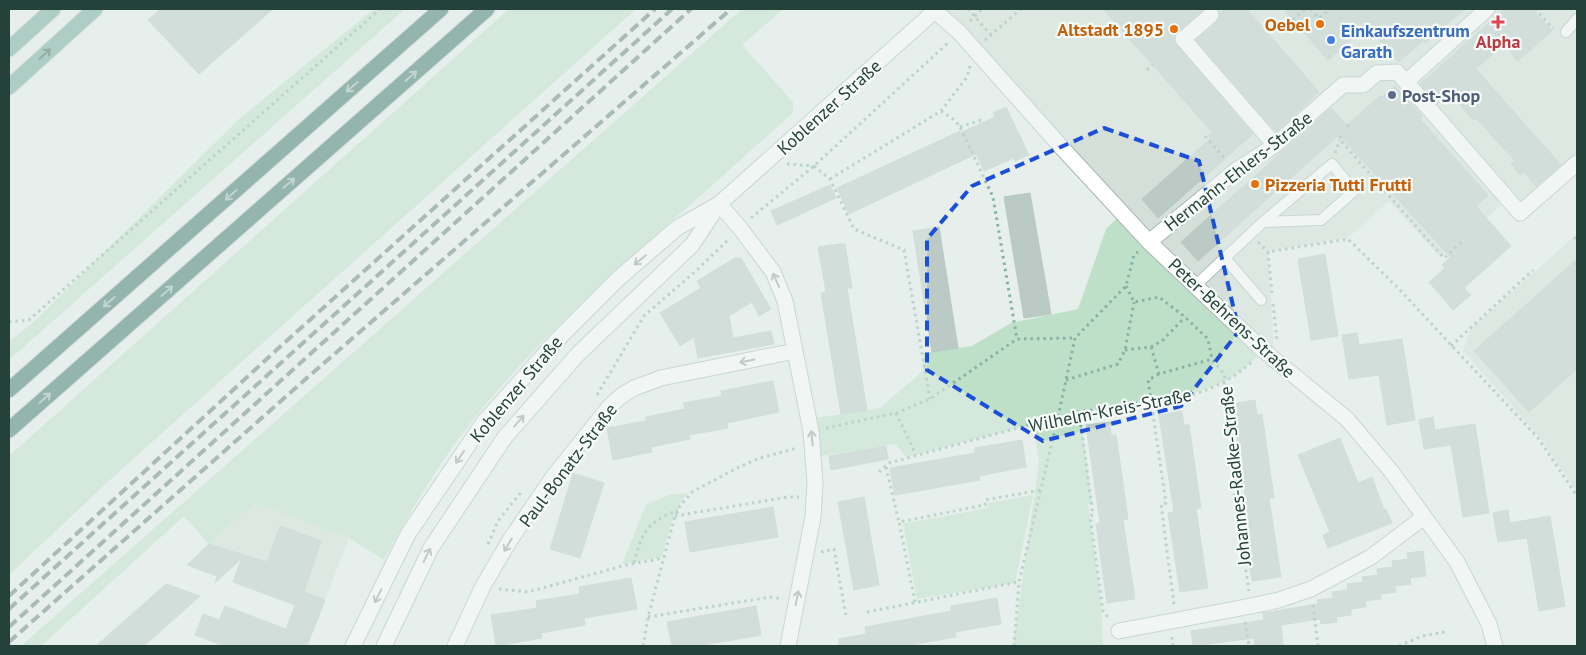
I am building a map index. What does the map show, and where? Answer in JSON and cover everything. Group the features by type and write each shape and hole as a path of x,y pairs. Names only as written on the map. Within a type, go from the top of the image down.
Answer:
{"highway":[{"path":"9,390 441,9"},
{"path":"9,430 487,9"}],"main road":[{"path":"9,48 53,9"},
{"path":"9,87 95,9"}],"street":[{"path":"1487,9 1406,82 1520,213 1577,163"},
{"name":"Peter-Behrens-Straße","path":"936,10 975,49 1063,149 1150,242 1264,351 1347,418 1390,471 1457,562 1489,624 1495,646"},
{"name":"Koblenzer Straße","path":"353,646 408,534 484,422 558,338 619,278 677,228 719,204 936,10"},
{"path":"1211,15 1183,39 1274,145"},
{"name":"Hermann-Ehlers-Straße","path":"1150,242 1235,171 1274,145 1343,85 1363,85 1377,73 1397,72 1406,82"},
{"path":"719,204 740,228 773,272 785,301 812,438 815,498 788,646"},
{"name":"Koblenzer Straße","path":"384,646 430,548 505,437 578,354 692,244 719,204"},
{"name":"Paul-Bonatz-Straße","path":"455,646 483,586 510,540 553,477 609,407 621,396 634,388 661,378 795,351"},
{"path":"1118,631 1247,607 1279,600 1311,589 1371,557 1424,517"}],"lane":[{"path":"1562,33 1577,19"},
{"path":"1196,286 1224,257 1263,222 1332,164 1354,191 1321,220 1263,222"},
{"path":"1224,257 1261,300"}],"path":[{"path":"9,322 29,320 380,9"},
{"path":"968,9 991,35"},
{"path":"975,16 982,9"},
{"path":"830,179 941,111 966,76 975,49 1021,9"},
{"path":"1293,20 1305,9"},
{"path":"1311,9 1319,18 1330,9"},
{"path":"1535,9 1562,33"},
{"path":"740,228 814,166 927,63"},
{"path":"1147,70 1153,64"},
{"path":"941,111 956,121 960,127 993,197 1016,339"},
{"path":"960,127 984,119"},
{"path":"1205,136 1235,171"},
{"path":"1340,136 1340,140 1444,258 1464,240"},
{"path":"814,166 830,179 854,229 904,250 930,399"},
{"path":"1268,252 1348,239 1398,288 1538,438 1577,496"},
{"path":"1014,646 1019,582 1075,338 1126,286 1134,255 1150,242"},
{"path":"1259,243 1268,252 1279,364"},
{"path":"1451,346 1533,270"},
{"path":"1066,380 1118,364 1125,350 1134,302 1126,286"},
{"name":"Johannes-Radke-Straße","path":"1134,302 1160,297 1185,317 1208,339 1212,359 1225,375 1224,383 1240,494 1234,495 1247,607 1249,646"},
{"path":"1125,350 1151,346 1163,340 1185,317"},
{"path":"644,646 648,617 675,516 692,492 738,467 812,438 896,412 930,399 1016,339 1075,338"},
{"path":"1151,346 1159,374"},
{"name":"Wilhelm-Kreis-Straße","path":"879,472 889,463 1058,417 1079,412 1191,395 1224,383 1243,371 1264,351"},
{"path":"1176,620 1161,504 1166,503 1148,380 1159,374 1212,359"},
{"path":"896,412 917,455"},
{"path":"1079,412 1093,516 1090,516 1104,611 1118,631"},
{"path":"886,466 915,602"},
{"path":"898,522 986,505 985,500 1041,490"},
{"path":"675,516 788,497"},
{"path":"634,563 642,536 647,528 668,514 678,510"},
{"path":"806,554 834,549 846,616"},
{"path":"483,586 501,590 528,592 634,563 664,558"},
{"path":"867,612 1019,582"},
{"path":"1311,589 1318,646"},
{"path":"648,617 770,597"},
{"path":"1399,646 1422,636 1445,632"}],"highlighted area":[{"path":"1104,128 1199,161 1239,331 1181,406 1043,441 927,370 927,239 972,186"}],"shaded area":[{"path":"935,9 1577,9 1577,157 1512,215 1503,204 1440,257 1389,201 1348,238 1268,251 1274,349 1264,351"},
{"path":"1577,234 1577,492 1540,438 1463,351 1471,328"},
{"path":"255,503 349,538 325,600 278,582 282,567 209,544"}],"green space":[{"path":"374,9 405,9 9,360 9,342 35,321 239,119"},
{"path":"509,9 636,9 113,477 9,575 9,456"},
{"path":"742,9 783,9 742,45 793,102 793,113 617,270 518,367 448,453 384,560 349,538 255,503 209,544 184,516 41,646 21,646"},
{"path":"1117,218 1261,353 1242,370 1224,382 1194,393 1080,412 1092,503 1088,504 1101,603 1103,645 1013,646 1039,462 1033,424 906,457 895,444 821,456 816,418 880,408 923,371 923,353 972,346 1011,323 1078,309 1106,229"},
{"path":"688,493 674,515 662,557 622,564 646,505 668,495"},
{"path":"1033,495 1015,583 917,599 903,524 988,508 988,503"}],"building":[{"path":"161,9 273,9 199,74 148,20"},
{"path":"1103,9 1204,9 1177,32 1174,36 1174,41 1253,134 1158,218 1142,199 1210,139 1208,136 1212,132"},
{"path":"1225,9 1247,9 1319,92 1276,132 1196,40 1217,22 1220,18 1220,13"},
{"path":"1283,9 1465,9 1399,62 1367,26 1328,60"},
{"path":"1504,9 1532,9 1552,31 1518,61 1504,44 1476,69 1561,165 1536,186 1524,172 1520,175 1511,164 1515,161 1476,118 1473,120 1449,93 1437,104 1420,84"},
{"path":"1395,86 1423,116 1420,119 1488,195 1476,206 1511,246 1464,288 1471,295 1453,310 1429,282 1445,268 1442,265 1450,257 1339,135 1198,261 1181,242 1331,108 1347,125 1380,96 1382,97"},
{"path":"1006,107 1029,155 1015,161 1014,158 984,171 976,154 849,214 837,188 960,131 960,133 995,117 993,113"},
{"path":"830,185 836,198 777,225 771,211"},
{"path":"1030,193 1051,314 1024,318 1004,197"},
{"path":"939,227 958,348 932,352 913,231"},
{"path":"845,244 852,288 847,288 867,410 841,414 821,293 826,292 818,247"},
{"path":"1325,254 1338,336 1311,340 1298,259"},
{"path":"735,258 741,258 771,309 759,316 752,302 729,316 733,338 771,331 774,344 698,358 694,337 680,346 660,313 701,288 697,281"},
{"path":"1577,259 1577,369 1529,412 1474,351"},
{"path":"1357,333 1359,345 1402,339 1415,420 1387,425 1379,375 1349,379 1342,335"},
{"path":"773,381 779,412 727,423 728,428 689,435 690,439 651,447 652,452 613,460 607,428 646,421 646,417 685,409 683,403 722,396 721,391"},
{"path":"1255,400 1257,415 1262,414 1274,498 1269,498 1281,577 1252,581 1241,502 1246,501 1232,404"},
{"path":"1182,411 1184,425 1189,425 1201,508 1196,509 1208,588 1180,592 1168,513 1174,512 1159,415"},
{"path":"1433,417 1435,430 1475,424 1489,513 1463,517 1451,445 1424,449 1419,420"},
{"path":"1110,422 1111,435 1116,435 1121,469 1128,519 1123,520 1135,599 1107,603 1096,524 1100,523 1086,425"},
{"path":"1340,438 1358,483 1372,477 1384,510 1386,509 1392,523 1328,548 1323,535 1330,532 1298,455"},
{"path":"1022,440 1026,467 979,476 980,480 895,495 890,468 975,453 975,448"},
{"path":"886,446 888,459 831,470 829,456"},
{"path":"573,473 604,483 580,558 550,549"},
{"path":"864,497 879,585 854,590 838,502"},
{"path":"773,507 778,537 690,552 685,522"},
{"path":"1508,510 1510,523 1550,516 1565,606 1539,611 1527,538 1498,542 1493,513"},
{"path":"280,526 321,541 304,592 325,600 307,646 224,646 195,635 203,614 219,620 225,606 286,629 295,605 233,582 242,558 215,583 217,576 187,565 209,544 267,562"},
{"path":"1423,551 1426,576 1410,578 1411,584 1395,586 1396,592 1381,594 1381,599 1365,601 1366,607 1351,609 1351,615 1336,617 1337,622 1321,624 1320,619 1281,625 1283,646 1255,646 1254,638 1193,646 1191,631 1264,620 1263,613 1318,604 1317,600 1333,598 1332,592 1348,590 1347,584 1363,582 1362,577 1378,575 1377,569 1393,567 1392,561 1408,559 1407,553"},
{"path":"631,578 637,609 584,618 585,625 541,633 542,638 496,646 491,615 537,608 536,601 580,594 579,587"},
{"path":"166,584 200,596 144,646 96,646"},
{"path":"997,598 1001,624 955,632 956,637 904,646 839,646 839,639 866,634 865,627 951,611 951,606"},
{"path":"756,606 761,635 697,646 672,646 667,622"}],"railway":[{"path":"9,596 282,345 655,9"},
{"path":"9,609 672,9"},
{"path":"9,627 691,9"},
{"path":"9,642 308,377 731,9"}],"place":[{"name":"Alpha","path":"1498,22"},
{"name":"Oebel","path":"1320,24"},
{"name":"Altstadt 1895","path":"1174,29"},
{"name":"Einkaufszentrum Garath","path":"1331,40"},
{"name":"Post-Shop","path":"1392,95"},
{"name":"Pizzeria Tutti Frutti","path":"1255,184"}]}
